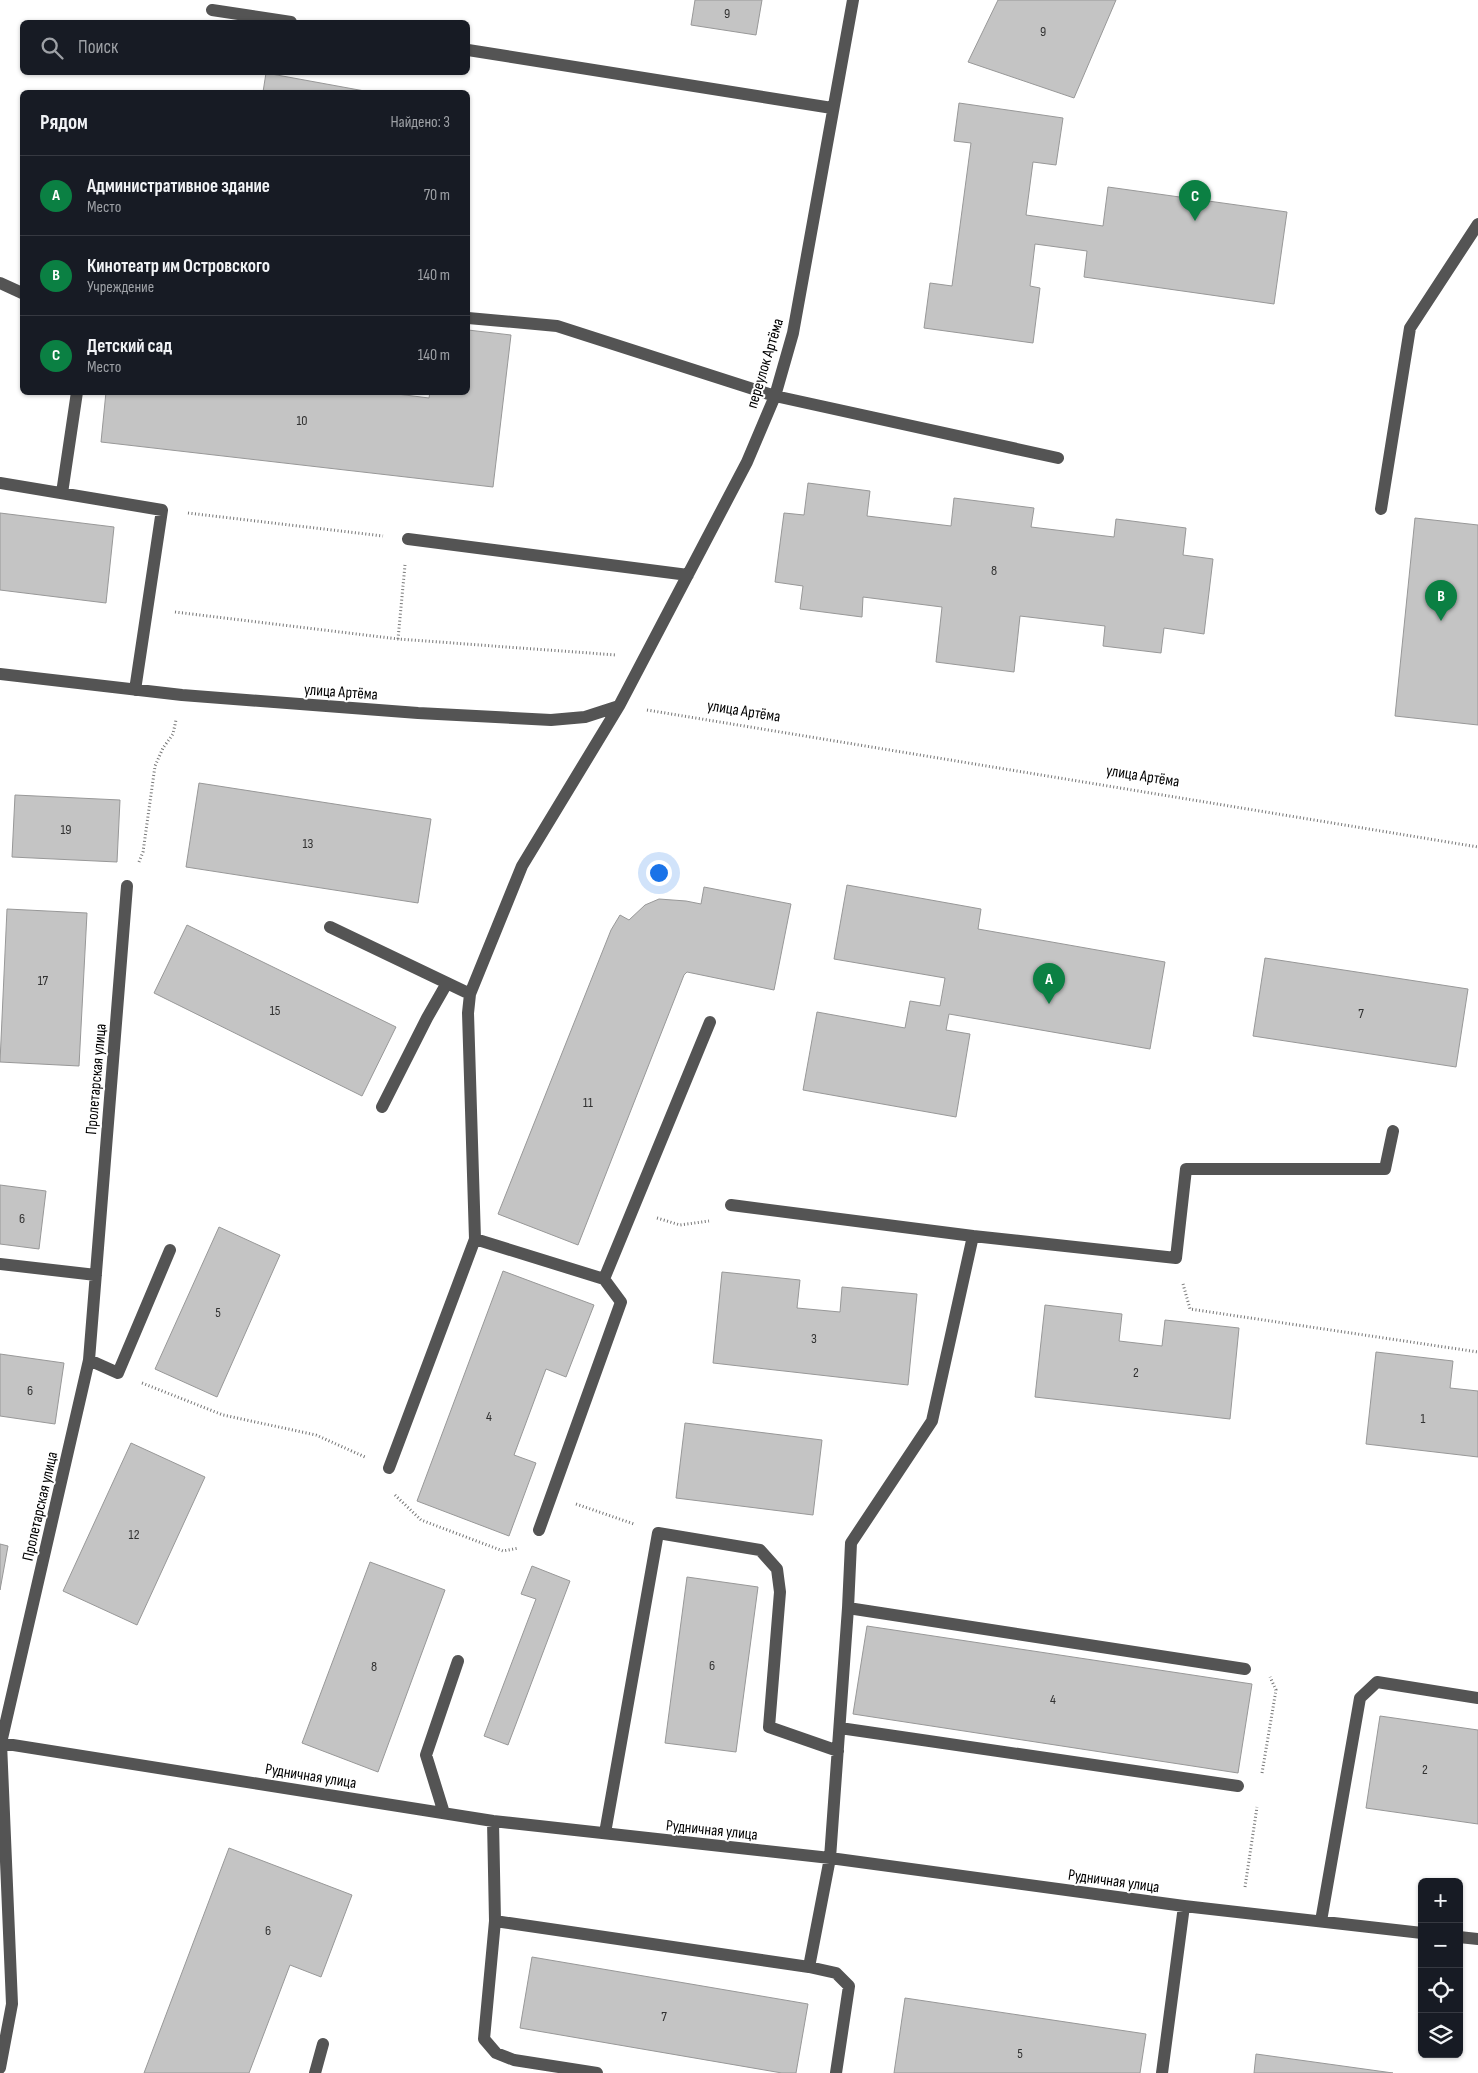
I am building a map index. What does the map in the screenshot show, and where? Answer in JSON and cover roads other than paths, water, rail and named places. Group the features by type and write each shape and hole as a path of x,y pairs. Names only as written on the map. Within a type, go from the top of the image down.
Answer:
{"street":[{"name":"переулок Артёма","path":"475,1239 468,1013 470,994 522,866 619,706 747,462 775,396 793,333 852,0"},
{"path":"212,10 278,20"},
{"path":"470,50 832,108"},
{"path":"1381,509 1410,328 1478,224"},
{"path":"0,284 20,292"},
{"path":"470,318 557,326 775,396 1058,458"},
{"path":"62,493 77,395"},
{"path":"0,483 162,510 135,690"},
{"path":"408,539 688,575"},
{"name":"улица Артёма","path":"0,674 182,695 418,713 551,720 585,717 619,706"},
{"name":"Пролетарская улица","path":"0,2068 12,2004 1,1743 89,1360 127,886"},
{"path":"330,927 470,994"},
{"path":"382,1107 447,983"},
{"path":"604,1279 710,1022"},
{"path":"731,1205 973,1236 1176,1258 1186,1169 1385,1169 1393,1131"},
{"path":"809,1967 830,1858 851,1543 932,1421 973,1236"},
{"path":"389,1468 475,1239 604,1279 621,1302 539,1530"},
{"path":"89,1360 118,1373 170,1250"},
{"path":"0,1264 96,1275"},
{"path":"605,1833 658,1533 760,1550 777,1569 780,1592 769,1727 838,1751"},
{"path":"848,1608 1245,1670"},
{"path":"444,1813 426,1755 458,1661"},
{"path":"1320,1921 1360,1698 1377,1682 1478,1698"},
{"path":"840,1728 1238,1786"},
{"name":"Рудничная улица","path":"1,1743 493,1821 830,1858 1184,1906 1418,1933"},
{"path":"493,1821 494,1921 484,2040 496,2054 514,2060 597,2073"},
{"path":"1162,2073 1184,1906"},
{"path":"494,1921 809,1967 836,1973 849,1986 836,2073"},
{"path":"1463,1937 1478,1939"},
{"path":"315,2073 323,2044"}],"place":[{"name":"Детский сад","path":"1195,221"},
{"name":"Кинотеатр им Островского","path":"1441,621"},
{"name":"Административное здание","path":"1049,1004"}]}
